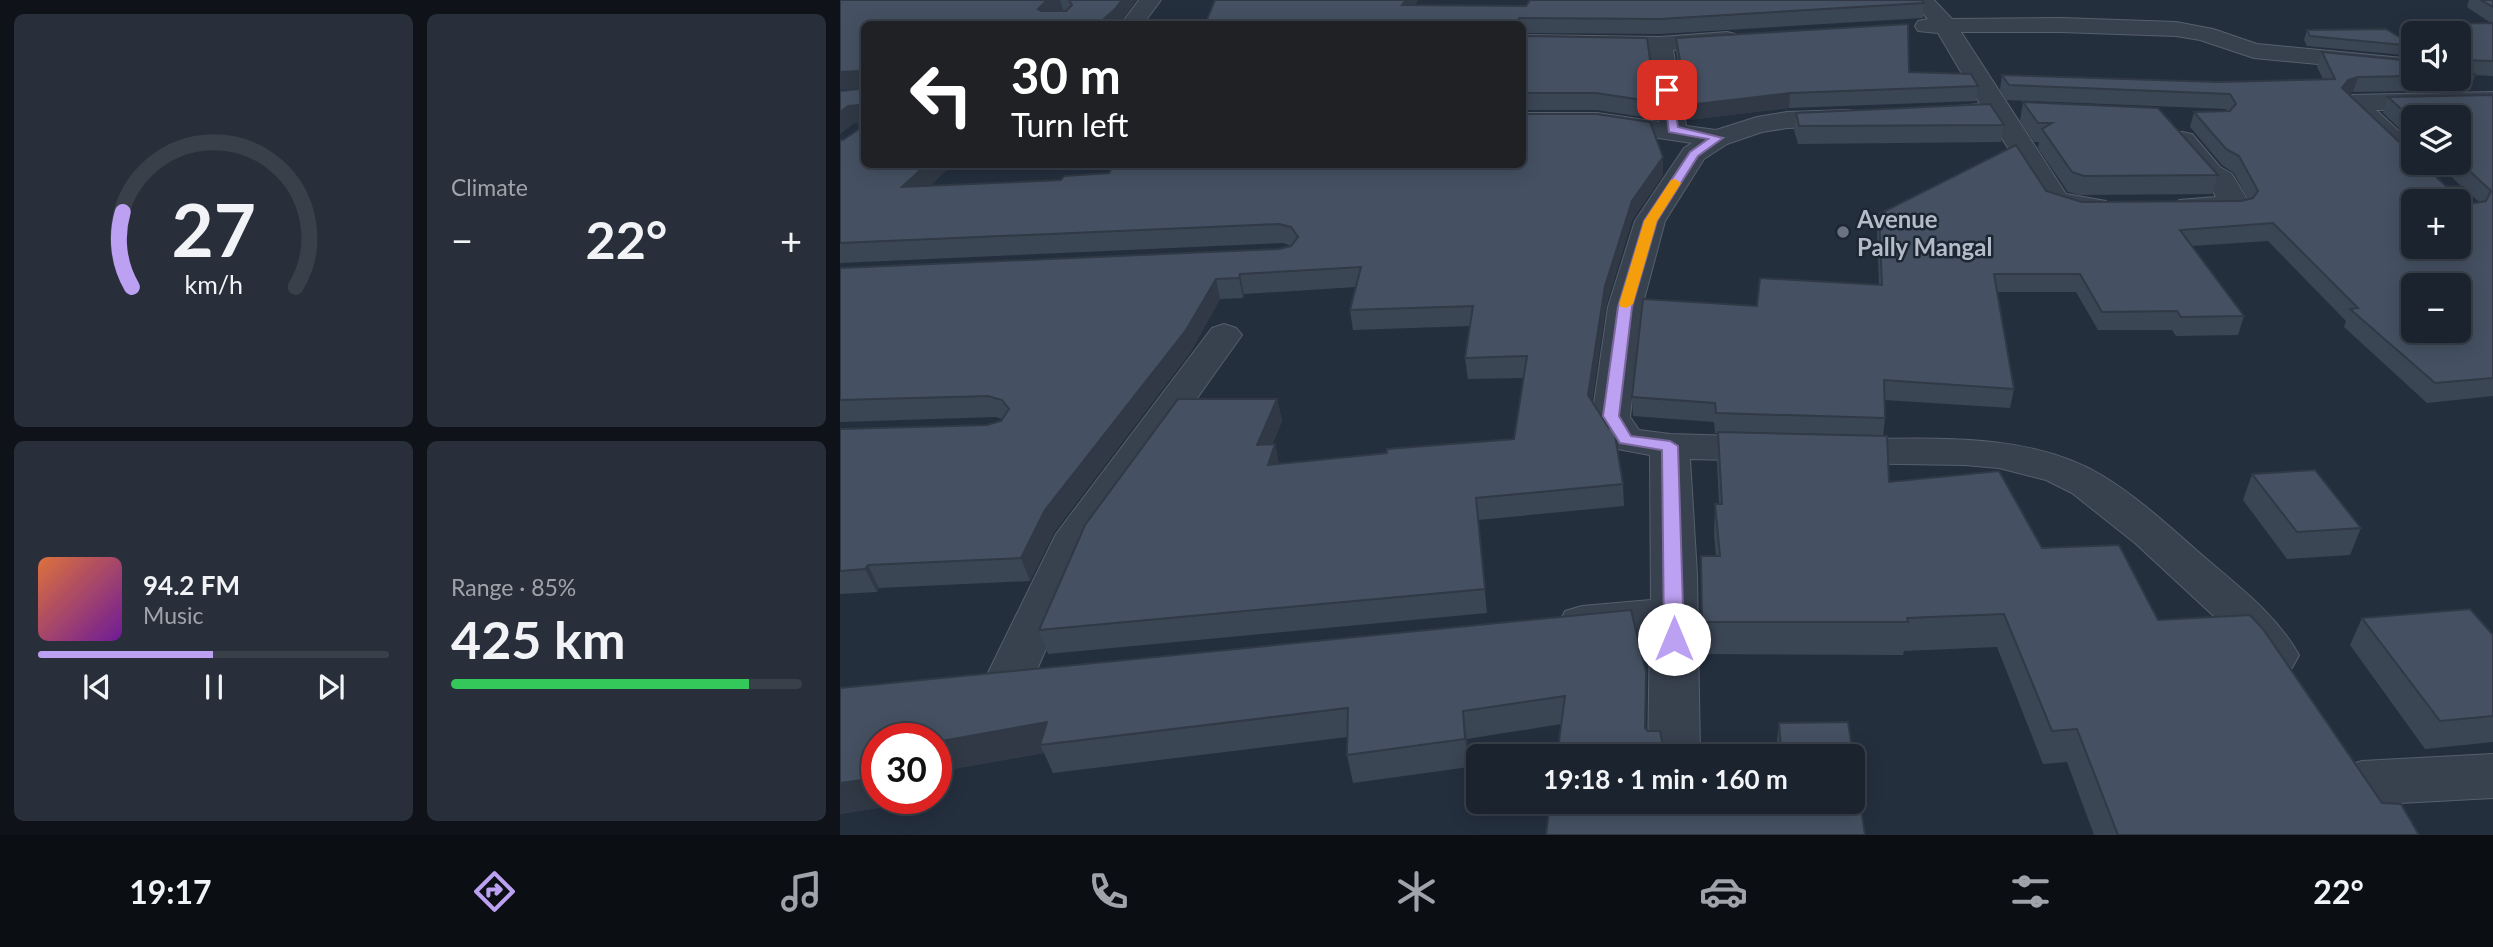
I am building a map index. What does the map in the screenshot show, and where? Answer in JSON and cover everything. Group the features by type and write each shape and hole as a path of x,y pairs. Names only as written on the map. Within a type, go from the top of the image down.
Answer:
{"street":[{"path":"1134,21 1150,0"},
{"path":"1922,0 1945,25 2011,111 2055,200 2079,207 2118,207"},
{"path":"1901,27 2061,25 2176,29 2205,34 2236,46 2265,52 2401,65"},
{"path":"1526,42 1660,44 1754,37"},
{"path":"1660,44 1673,130"},
{"path":"2401,148 2353,103 2488,86"},
{"path":"2011,111 1787,120 1757,125 1717,138 1694,154 1650,221 1625,307 1611,416 1626,440 1670,446 1994,455 2044,466 2085,483 2168,549 2221,596 2270,648 2301,693"},
{"path":"2158,207 2236,206 2222,180 2210,173 2176,117"},
{"path":"1526,121 1597,121 1717,138"},
{"path":"1065,674 990,681 1071,544 1224,335"},
{"path":"1670,446 1674,744"},
{"path":"1536,628 1674,614"},
{"path":"2364,786 2493,776"},
{"path":"1675,814 1675,835"}],"building":[{"path":"840,0 1047,0 1038,9 1066,11 1072,5 1069,0 1122,0 1101,21 861,21 861,168 923,168 902,187 1061,180 1064,176 1109,173 1112,168 1526,168 1526,114 1596,114 1650,122 1663,157 1632,201 1605,286 1588,395 1609,428 1614,429 1623,484 1476,498 1485,589 1039,630 1085,525 1178,399 1277,399 1257,445 1275,444 1268,465 1387,453 1387,449 1514,439 1527,356 1465,358 1473,306 1350,310 1361,267 1240,274 1239,278 1216,279 1186,330 1045,510 1021,558 868,565 865,569 840,571 840,429 987,425 1001,421 1009,409 1002,400 988,396 840,400 840,268 1279,249 1291,246 1298,237 1291,227 1279,224 840,243 840,140 859,129 859,105 848,106 840,112 840,91 859,89 859,71 840,72"},
{"path":"1215,0 1406,0 1402,5 1526,6 1530,0 1922,0 1924,3 1660,19 1206,21"},
{"path":"2481,0 2493,0 2493,7"},
{"path":"2471,23 2493,23 2493,61 2471,60"},
{"path":"1908,24 1909,72 1971,74 1978,86 1790,93 1688,105 1676,38"},
{"path":"2386,29 2401,38 2401,45 2310,36 2307,30"},
{"path":"1526,36 1647,38 1656,102 1596,93 1526,93"},
{"path":"2322,52 2401,60 2401,76 2358,77 2348,80 2342,88 2401,144 2401,175 2434,175 2446,186 2463,189 2401,189 2401,259 2471,259 2471,203 2486,201 2491,191 2471,172 2471,105 2401,105 2401,109 2388,97 2493,95 2493,378 2435,383 2350,309 2358,308 2273,223 2180,230 2244,316 2181,317 2177,311 2102,312 2080,274 1994,274 2014,389 1884,380 1885,418 1716,413 1715,403 1632,397 1643,299 1757,306 1760,278 1882,285 1879,214 2016,145 2046,191 2082,202 2241,201 2253,198 2258,191 2239,156 2226,149 2194,112 2230,111 2236,104 2230,94 2009,85 2002,75 2218,82 2335,79"},
{"path":"2023,102 2158,108 2218,175 2084,176 2072,172 2042,129 2052,123 2038,123"},
{"path":"1990,104 2004,125 1799,126 1796,113"},
{"path":"1718,432 1887,436 1889,482 1999,471 2042,548 2119,545 2158,620 2250,615 2263,629 2382,803 2401,804 2419,835 2118,835 2077,729 2052,731 2004,614 1907,618 1908,622 1702,622 1701,556 1720,556 1715,504 1722,504"},
{"path":"2315,470 2361,528 2297,532 2252,474"},
{"path":"2470,609 2493,635 2493,716 2440,721 2362,618"},
{"path":"1631,610 1646,672 1645,728 1648,731 1660,731 1663,744 1559,744 1565,696 1463,711 1465,739 1347,755 1348,708 1040,745 1047,722 952,739 952,723 861,723 861,780 840,783 840,688"},
{"path":"1848,722 1851,744 1781,744 1779,723"},
{"path":"1549,814 1862,814 1865,835 1546,835"}],"slow traffic":[{"path":"1626,304 1650,221 1675,183"}],"place":[{"name":"Avenue Pally Mangal","path":"1843,232"}],"route":[{"path":"1667,90 1673,130 1717,138 1694,154 1650,221 1625,307 1611,416 1626,440 1670,446 1674,639"}]}
